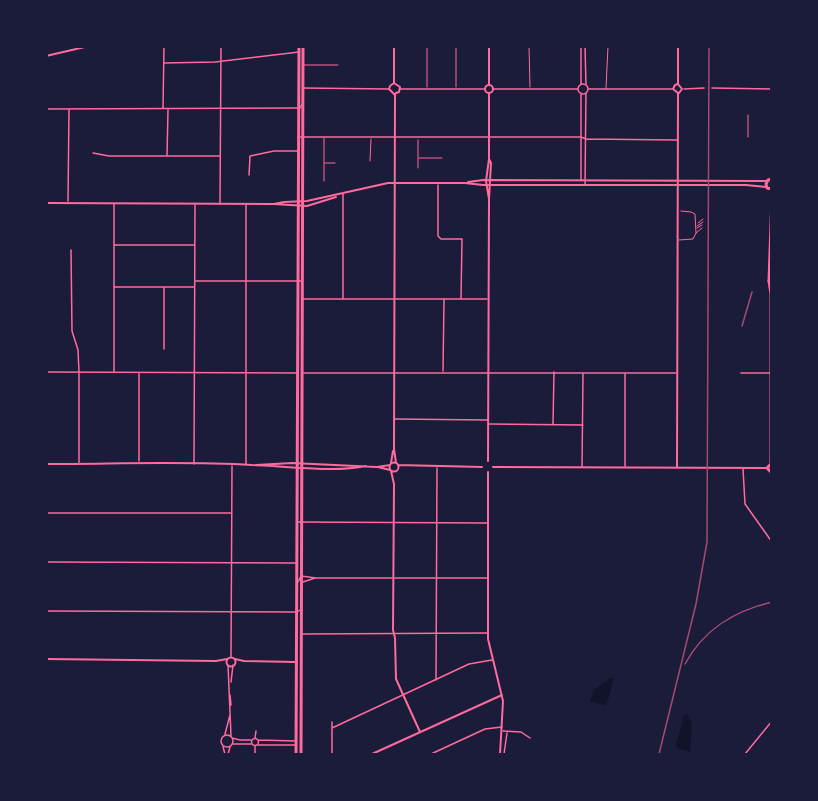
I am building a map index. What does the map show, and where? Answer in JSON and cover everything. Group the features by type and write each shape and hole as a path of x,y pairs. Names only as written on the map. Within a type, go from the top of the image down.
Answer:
{"main road":[{"path":"301,46 301,88 298,108 300,137 300,522 297,612 301,754"},
{"path":"300,137 303,98 301,88"},
{"path":"771,95 769,180 771,197 771,463 767,468 771,473"},
{"path":"296,754 296,662 300,659 301,634 299,563"},
{"path":"297,628 301,634"}],"street":[{"path":"46,57 89,46"},
{"path":"163,109 164,46"},
{"path":"220,204 221,46"},
{"path":"390,89 394,83 394,46"},
{"path":"485,89 489,85 489,46"},
{"path":"578,89 581,84 581,46"},
{"path":"585,46 588,89"},
{"path":"678,46 678,84 682,89"},
{"path":"164,63 221,62 300,52"},
{"path":"394,83 400,89"},
{"path":"581,84 586,85"},
{"path":"673,89 678,84"},
{"path":"489,85 493,89 578,89"},
{"path":"301,88 390,89 395,94"},
{"path":"677,468 678,93 682,89 704,88"},
{"path":"712,88 771,89"},
{"path":"420,732 396,679 394,634 393,522 397,464 394,449 394,137 395,94 400,89 485,89 489,93 489,159 486,185 489,199"},
{"path":"489,93 493,89"},
{"path":"578,89 581,93 583,183"},
{"path":"588,89 673,89 678,93"},
{"path":"583,183 588,89"},
{"path":"581,93 586,93"},
{"path":"46,109 298,108 303,98"},
{"path":"68,203 69,109"},
{"path":"167,156 168,109"},
{"path":"300,137 581,137 586,139 678,140"},
{"path":"249,175 250,156 274,151 300,151"},
{"path":"93,153 109,156 220,156"},
{"path":"489,159 491,181 489,199 488,461 493,466 767,468"},
{"path":"677,183 769,180"},
{"path":"46,203 300,204 394,183 491,181 583,183"},
{"path":"438,183 438,236 441,239 462,239 461,299"},
{"path":"465,183 490,185 677,183 751,185 769,188"},
{"path":"343,194 343,300"},
{"path":"114,204 114,372"},
{"path":"194,464 195,204"},
{"path":"246,204 246,465"},
{"path":"114,245 195,245"},
{"path":"71,250 72,331 78,350 79,372 79,464"},
{"path":"195,281 300,281"},
{"path":"114,287 195,286"},
{"path":"164,287 164,350"},
{"path":"300,299 488,299"},
{"path":"443,372 444,300"},
{"path":"46,372 678,373"},
{"path":"139,372 139,464"},
{"path":"553,424 554,372"},
{"path":"582,467 583,373"},
{"path":"625,373 625,467"},
{"path":"741,373 771,373"},
{"path":"394,419 583,425"},
{"path":"394,449 391,464 394,484"},
{"path":"482,467 488,461"},
{"path":"46,464 300,465 357,468 366,466 391,470 409,466"},
{"path":"377,467 391,464 482,467 488,472"},
{"path":"227,754 231,745 232,465"},
{"path":"488,472 493,466"},
{"path":"436,680 437,467"},
{"path":"743,468 745,504 771,542"},
{"path":"488,472 488,633 502,695 502,754"},
{"path":"46,513 232,513"},
{"path":"300,522 488,523"},
{"path":"46,562 299,563"},
{"path":"301,576 316,578 488,578"},
{"path":"299,587 304,581 316,578"},
{"path":"46,611 297,612 301,607"},
{"path":"301,634 488,633"},
{"path":"46,659 296,662"},
{"path":"332,728 469,664 493,660"},
{"path":"216,661 228,664"},
{"path":"228,664 232,661"},
{"path":"228,664 232,661"},
{"path":"228,664 230,686"},
{"path":"372,754 502,695"},
{"path":"227,754 220,740 228,729 230,714"},
{"path":"332,722 332,754"},
{"path":"745,754 771,722"},
{"path":"431,754 486,729 521,732 530,738"},
{"path":"255,753 256,731"},
{"path":"502,754 507,732"},
{"path":"224,735 240,740 296,743"},
{"path":"255,745 258,740"},
{"path":"223,746 240,742 255,745 301,743"}],"lane":[{"path":"427,46 427,89"},
{"path":"456,46 456,88"},
{"path":"529,46 530,89"},
{"path":"606,89 606,49 608,46"},
{"path":"301,65 338,65"},
{"path":"748,115 748,137"},
{"path":"324,137 324,181"},
{"path":"370,161 371,137"},
{"path":"418,137 418,168"},
{"path":"418,158 442,158"},
{"path":"324,163 335,163"},
{"path":"679,211 694,213 696,233"},
{"path":"696,224 703,222"},
{"path":"696,227 703,222"},
{"path":"696,230 703,222"},
{"path":"679,240 692,240 702,228"}],"shaded area":[{"path":"613,678 613,682 607,703 604,705 590,701 594,690"},
{"path":"687,714 692,723 690,752 677,748 676,745 684,715"}],"railway":[{"path":"659,754 696,604 707,542 709,46"},
{"path":"742,326 752,292"},
{"path":"685,664 701,641 721,623 745,611 772,602"}]}
